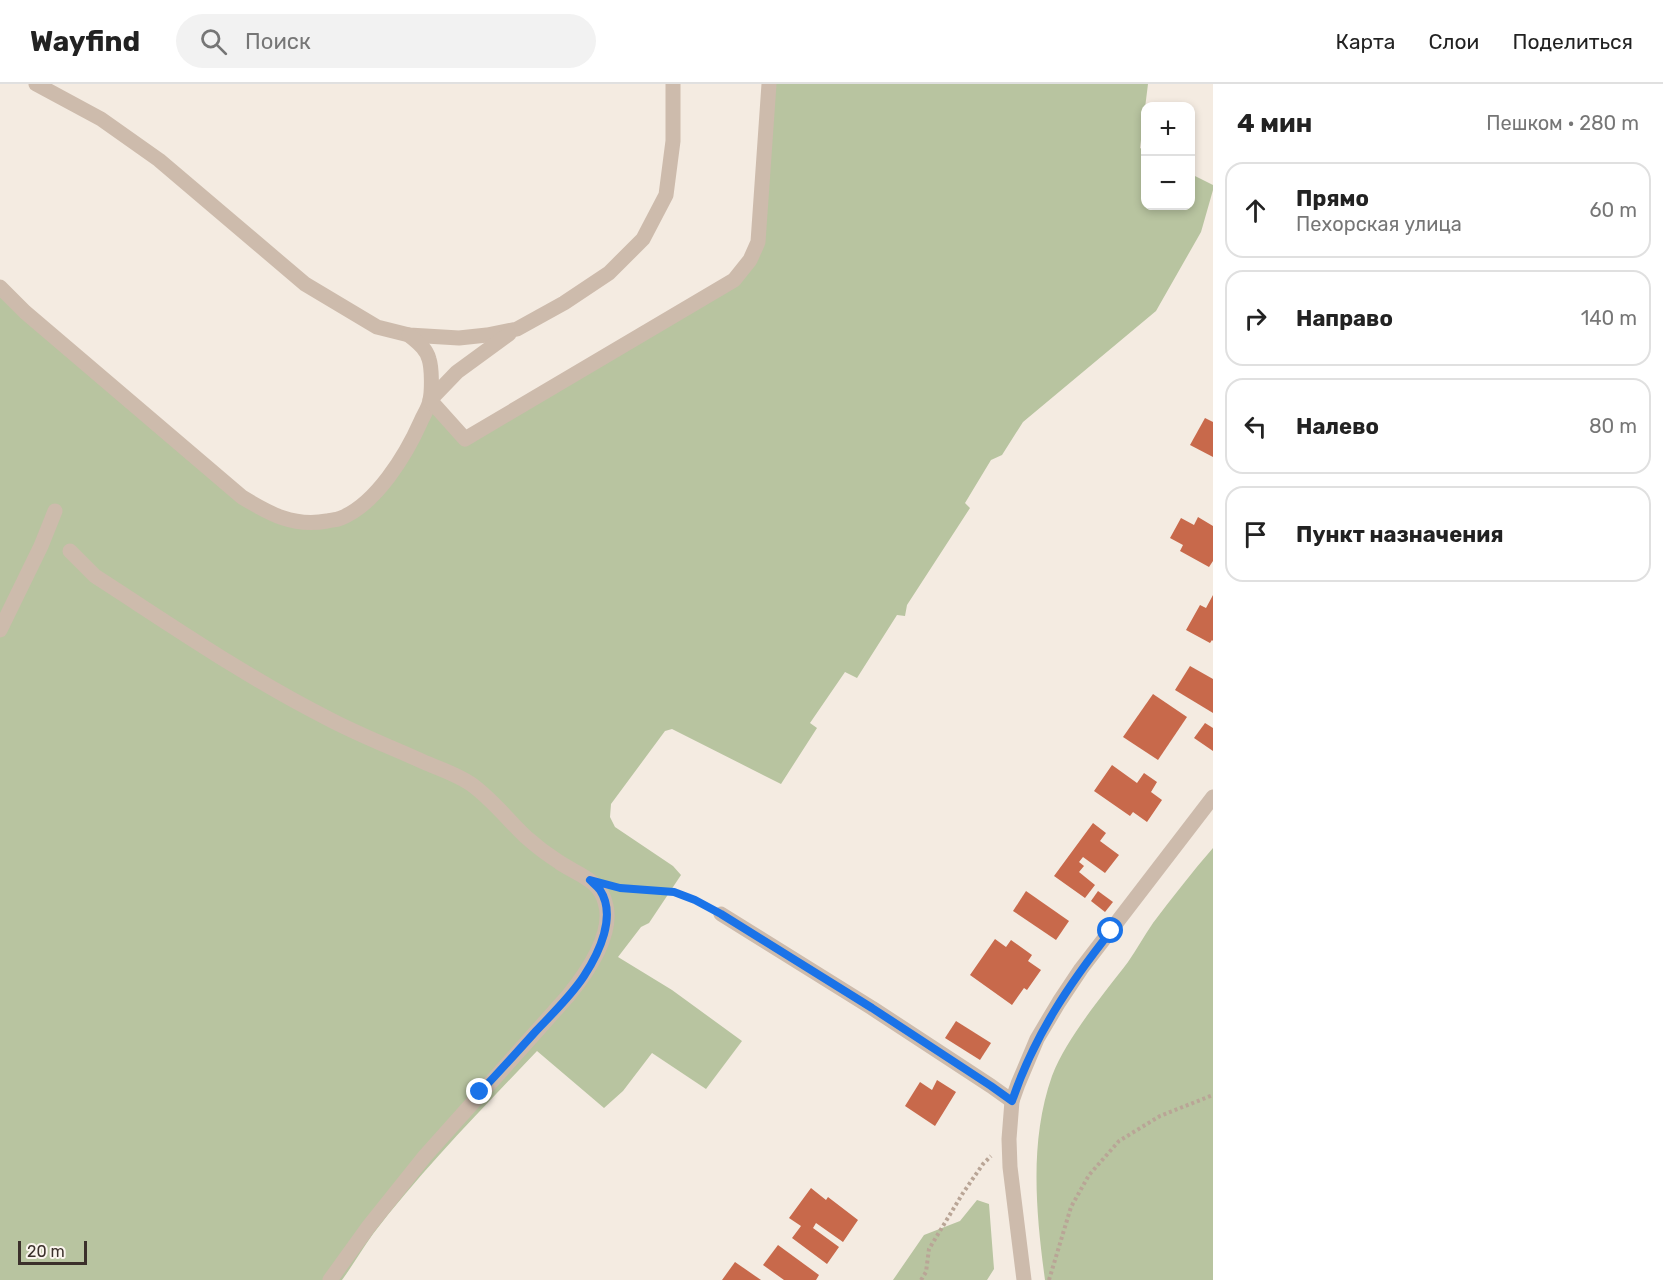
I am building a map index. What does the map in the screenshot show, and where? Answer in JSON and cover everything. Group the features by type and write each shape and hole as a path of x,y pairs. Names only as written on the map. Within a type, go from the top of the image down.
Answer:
{"street":[{"path":"36,84 100,119 159,160 305,284 377,327 408,335 459,338 517,329"},
{"path":"0,287 24,312 242,497 271,514 292,521 318,523 341,519 360,506 384,484 416,433 430,400 442,387 473,359 517,329 564,303 609,273 643,239 666,195 673,141 673,84"},
{"path":"408,335 421,345 429,359 430,400 465,439 734,280 750,260 758,242 769,84"},
{"path":"0,630 41,546 55,511"},
{"path":"70,551 95,576 285,697 470,784 491,801 527,838 559,863 590,880 599,889 606,902 605,930 598,950 584,976 425,1156 369,1226 330,1280"},
{"path":"1024,1280 1010,1167 1009,1139 1012,1101 1034,1047 1059,1002 1081,969 1213,797"},
{"path":"721,914 872,1008 1012,1101"}],"path":[{"path":"590,880 620,888 674,892 721,914"},
{"path":"1049,1280 1071,1208 1089,1175 1119,1141 1160,1116 1213,1095"},
{"path":"921,1280 926,1272 929,1249 963,1193 983,1164 1009,1139"}],"green space":[{"path":"769,84 1148,84 1146,102 1141,102 1141,210 1195,210 1195,176 1213,185 1201,232 1156,311 1023,422 1002,455 991,460 965,503 970,508 907,605 905,616 897,615 857,678 845,672 810,723 817,728 781,784 672,729 665,731 611,804 610,817 615,827 673,866 681,875 649,923 641,927 618,957 672,990 742,1041 706,1089 652,1053 623,1091 604,1108 537,1051 412,1186 373,1234 342,1280 0,1280 0,287 271,514 341,518 384,484 430,400 465,439 734,280 750,260"},
{"path":"1213,848 1213,1280 1045,1280 1036,1177 1040,1126 1052,1076 1067,1046 1086,1017 1128,962 1153,923"},
{"path":"977,1200 989,1204 994,1269 987,1280 893,1280 924,1235 960,1221"}],"building":[{"path":"1205,418 1213,422 1213,457 1190,445"},
{"path":"1198,517 1213,526 1213,561 1209,567 1180,551 1183,545 1170,538 1181,518 1194,525"},
{"path":"1213,595 1213,641 1210,643 1186,630 1200,605 1206,608"},
{"path":"1190,666 1213,679 1213,713 1175,690"},
{"path":"1153,694 1187,717 1158,760 1123,737"},
{"path":"1205,723 1213,728 1213,751 1194,738"},
{"path":"1112,765 1137,783 1144,773 1157,782 1151,792 1162,800 1147,822 1133,812 1130,816 1094,791"},
{"path":"1093,823 1106,833 1100,841 1119,855 1105,873 1083,857 1079,862 1084,866 1079,872 1095,885 1085,898 1054,876"},
{"path":"1026,891 1069,921 1056,940 1013,911"},
{"path":"1098,891 1113,902 1105,912 1091,901"},
{"path":"995,939 1006,947 1011,940 1032,955 1028,961 1041,970 1027,990 1024,988 1012,1005 970,975"},
{"path":"956,1021 991,1043 980,1060 945,1038"},
{"path":"937,1080 956,1092 935,1126 905,1106 920,1082 932,1090"},
{"path":"811,1188 826,1200 828,1197 858,1220 843,1242 816,1223 813,1228 839,1247 827,1264 792,1238 801,1226 789,1218"},
{"path":"778,1245 819,1275 816,1280 784,1280 763,1265"},
{"path":"735,1262 761,1280 722,1280"}],"route":[{"path":"480,1092 568,996 584,976 598,950 605,930 606,902 599,889 590,880 620,888 674,892 695,900 872,1008 1012,1101 1037,1040 1059,1002 1111,931"}]}
